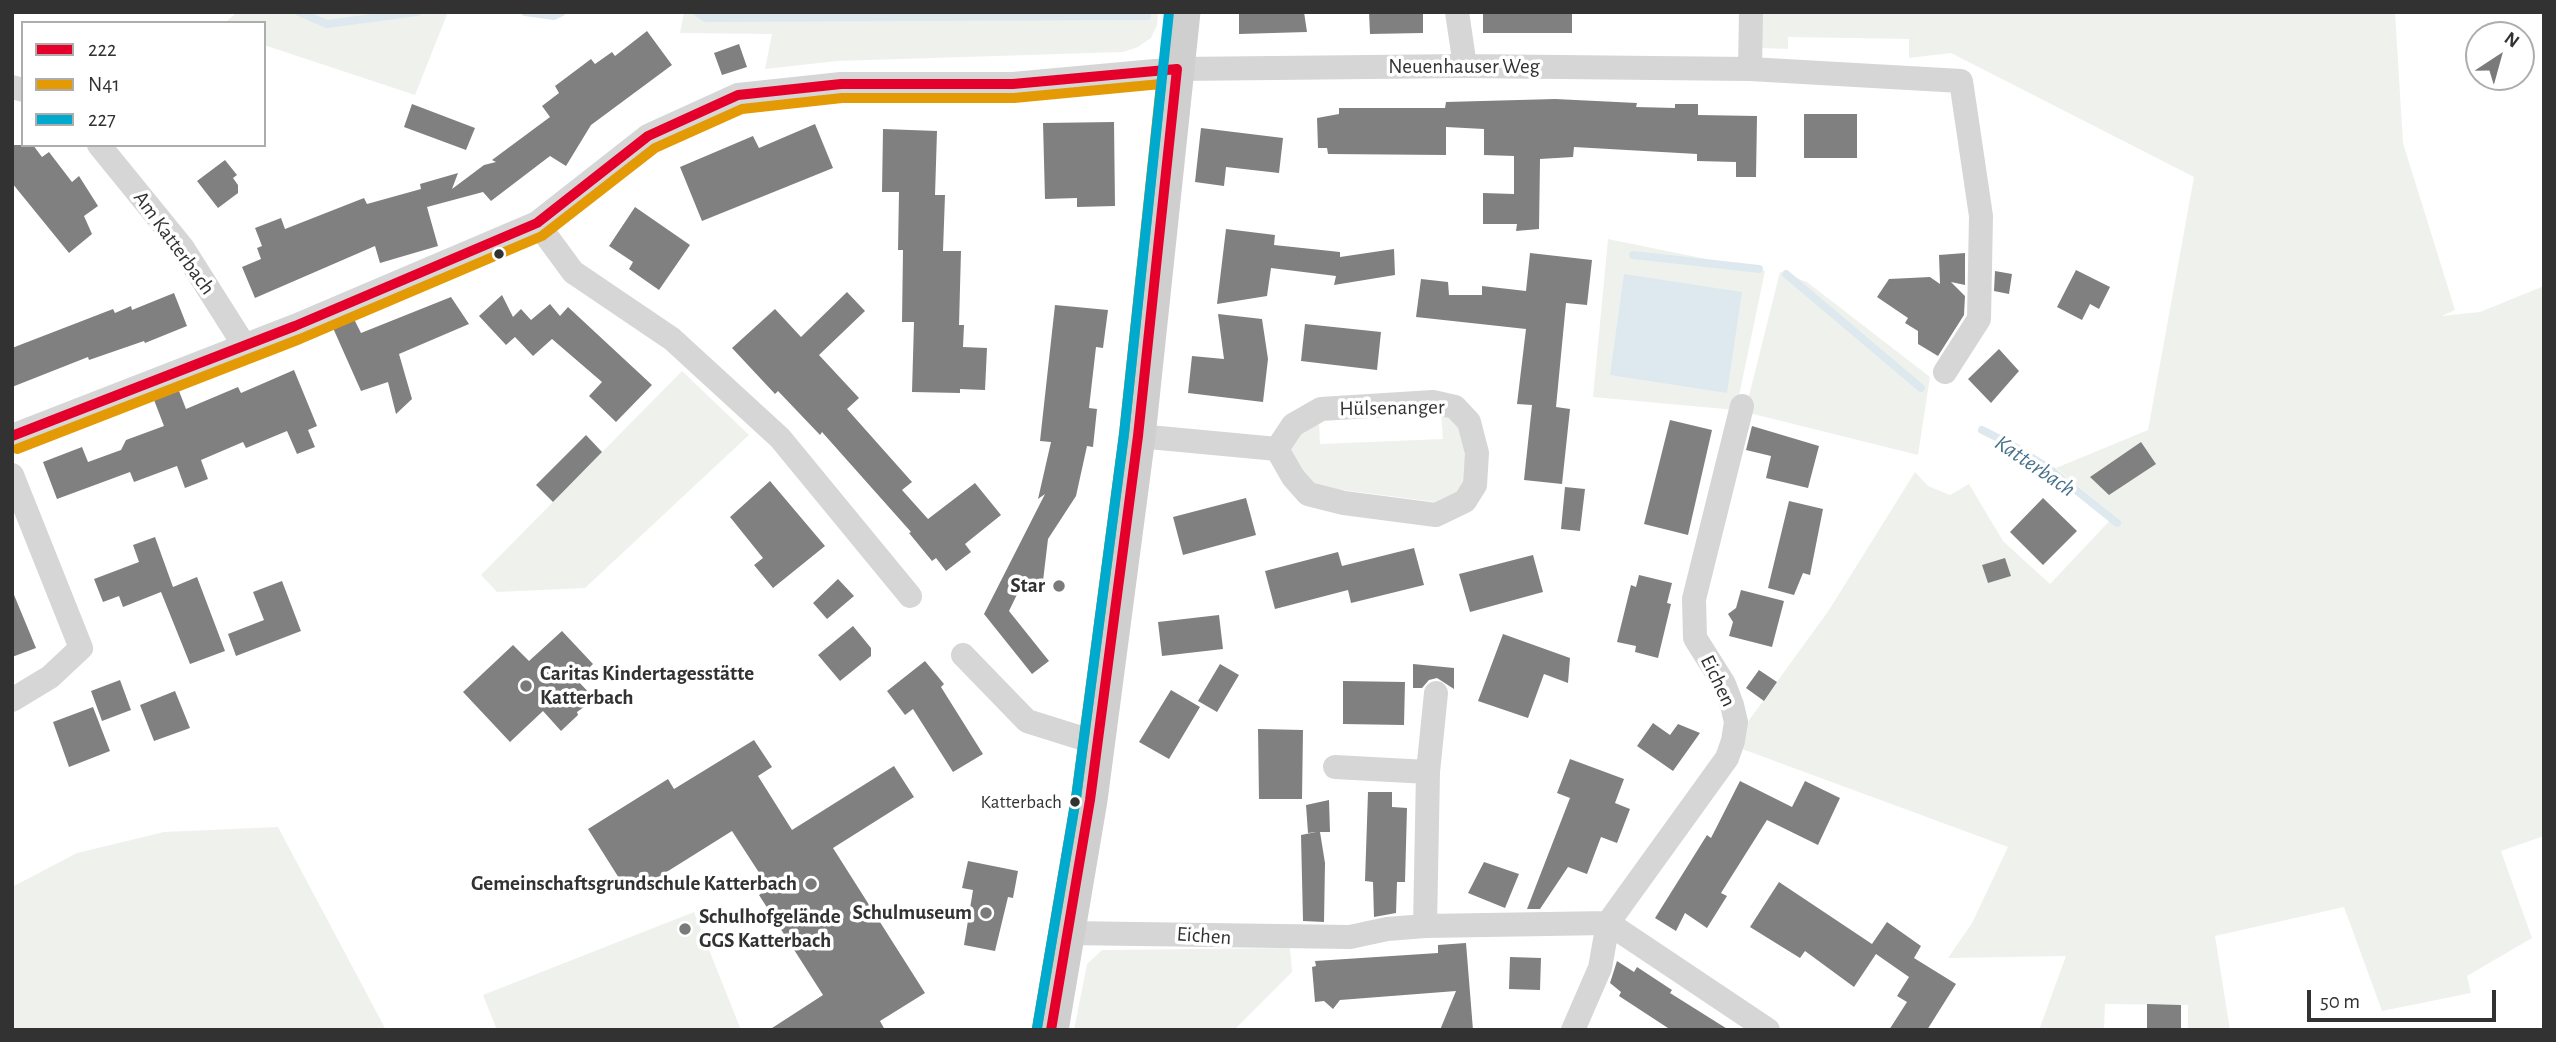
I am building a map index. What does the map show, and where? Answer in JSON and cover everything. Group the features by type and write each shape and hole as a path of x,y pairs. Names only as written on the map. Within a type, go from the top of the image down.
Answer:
{"main road":[{"path":"1051,1030 1097,743 1138,436 1183,12"}],"street":[{"path":"1457,12 1465,66"},
{"path":"1750,69 1751,12"},
{"name":"Neuenhauser Weg","path":"12,436 244,345 537,223 648,136 738,95 841,84 1013,84 1177,69 1465,66 1750,69 1961,81 1980,216 1979,319 1945,372"},
{"name":"Am Katterbach","path":"101,147 182,247 244,345"},
{"path":"537,223 573,272 672,339 780,438 910,596"},
{"name":"Hülsenanger","path":"1433,402 1455,407 1469,422 1477,453 1475,485 1465,502 1436,515 1344,503 1308,494 1277,450 1293,425 1321,410 1433,402"},
{"name":"Eichen","path":"1573,1030 1600,968 1608,923 1727,758 1733,741 1736,722 1732,705 1724,684 1695,638 1694,599 1742,406"},
{"path":"1138,436 1277,450"},
{"path":"12,475 81,648 50,677 12,700"},
{"path":"963,655 1027,722 1097,743"},
{"path":"1425,926 1428,772 1436,693"},
{"path":"1335,767 1428,772"},
{"path":"1608,923 1768,1030"},
{"name":"Eichen","path":"1066,933 1350,937 1387,929 1425,926 1608,923"}],"shaded area":[{"path":"237,12 448,12 415,95 266,46 266,21 227,21"},
{"path":"684,12 1158,12 1157,25 1151,38 1138,47 1123,52 837,61 765,69 772,34 680,33"},
{"path":"1760,12 2395,12 2403,143 2455,310 2442,316 2480,312 2544,286 2544,836 2501,851 2532,938 2467,976 2471,993 2382,1011 2344,907 2215,936 2230,1030 2188,1030 2188,1005 2105,1004 2104,1030 2039,1030 2066,956 1948,958 1972,923 2008,847 1742,749 1747,723 1829,610 1915,472 1928,486 1950,495 1969,484 2003,541 2050,584 2114,516 2056,468 2148,430 2194,177 1951,53 1909,58 1909,39 1788,37 1788,49 1760,48"},
{"path":"1608,239 1765,271 1736,410 1593,397"},
{"path":"1780,272 1807,282 1930,377 1918,455 1745,412"},
{"path":"1624,274 1742,292 1727,393 1610,375"},
{"path":"682,371 749,435 585,588 497,592 481,575"},
{"path":"1441,414 1451,418 1462,430 1467,475 1460,491 1435,502 1313,486 1289,456 1292,440 1319,420 1320,444 1443,439"},
{"path":"278,827 386,1030 12,1030 12,887 77,853 164,832"},
{"path":"694,912 741,1030 497,1030 483,995"},
{"path":"1290,948 1292,972 1234,1030 1074,1030 1087,964 1102,950"}],"building":[{"path":"1239,12 1304,12 1307,32 1239,34"},
{"path":"1369,12 1423,12 1423,33 1370,34"},
{"path":"1483,12 1572,12 1572,33 1483,33"},
{"path":"647,31 672,65 591,125 566,166 550,156 491,201 483,192 427,207 438,246 380,263 375,246 255,298 242,267 261,259 257,248 262,246 255,228 281,218 285,229 364,198 367,204 421,189 420,184 458,173 452,189 484,165 496,162 492,160 550,117 542,106 559,93 555,86 591,59 595,64 612,52 615,56"},
{"path":"739,44 747,67 722,75 714,53"},
{"path":"1555,99 1637,103 1636,107 1675,108 1675,104 1698,104 1698,115 1757,116 1756,177 1736,177 1736,162 1697,161 1697,154 1574,147 1573,157 1540,159 1539,229 1516,231 1517,224 1483,224 1483,193 1514,194 1514,156 1484,155 1484,129 1446,127 1446,155 1328,154 1327,148 1318,148 1317,118 1339,114 1339,108 1445,108 1446,102"},
{"path":"412,104 475,128 466,150 404,127"},
{"path":"1804,114 1857,114 1857,158 1804,158"},
{"path":"1114,122 1115,206 1077,207 1077,198 1045,199 1043,123"},
{"path":"815,124 833,168 702,221 680,167 753,136 759,148"},
{"path":"1201,128 1283,138 1279,173 1226,167 1224,186 1195,182"},
{"path":"883,129 937,131 935,195 945,195 943,251 961,251 959,325 964,325 963,347 987,348 985,390 960,389 960,393 912,392 914,322 902,322 903,250 898,250 899,192 882,192"},
{"path":"12,145 34,147 42,157 49,152 72,182 79,176 98,206 84,216 92,234 69,253 12,183"},
{"path":"225,160 237,175 233,178 238,185 238,193 218,208 197,181"},
{"path":"635,207 690,245 659,290 629,269 633,262 609,246"},
{"path":"1226,229 1275,235 1274,245 1340,252 1340,257 1394,249 1395,275 1334,285 1336,276 1271,268 1267,296 1217,304"},
{"path":"1530,253 1592,260 1587,305 1566,303 1556,407 1570,409 1562,484 1524,480 1532,405 1517,404 1526,329 1416,317 1421,279 1448,282 1449,295 1482,295 1482,286 1526,291"},
{"path":"1965,253 1965,285 1951,282 1965,296 1964,315 1938,356 1918,344 1918,331 1905,323 1908,318 1877,297 1889,279 1930,277 1940,284 1939,255"},
{"path":"2076,270 2110,287 2099,309 2090,304 2082,320 2057,307"},
{"path":"1995,271 2012,274 2009,294 1994,291"},
{"path":"847,292 865,311 819,355 859,398 847,409 912,482 902,490 928,519 975,483 1001,515 965,544 971,552 946,571 936,558 932,561 909,533 911,532 822,432 820,435 778,391 775,394 732,348 775,309 801,337"},
{"path":"174,293 187,326 145,343 144,341 89,360 88,357 12,387 12,348 113,309 115,313 131,306 132,310"},
{"path":"502,295 513,317 521,309 531,320 550,304 560,316 568,307 652,385 616,422 589,396 602,382 552,339 533,356 515,337 506,345 479,316"},
{"path":"451,297 469,324 399,354 412,399 396,414 388,382 361,391 333,328 354,319 361,333"},
{"path":"1055,305 1108,310 1103,348 1096,347 1089,408 1097,409 1093,447 1087,446 1076,496 1048,539 1043,581 1025,578 1009,611 1049,661 1032,674 984,614 1045,494 1038,499 1051,442 1040,441"},
{"path":"1218,314 1262,319 1268,359 1263,402 1188,393 1192,356 1224,359"},
{"path":"1305,324 1381,332 1377,370 1301,361"},
{"path":"1999,349 2019,371 1991,403 1968,379"},
{"path":"294,370 317,426 308,430 315,447 297,454 287,431 246,448 243,442 201,460 208,479 185,488 177,466 134,482 130,472 57,499 43,462 82,447 88,462 121,450 126,440 164,426 154,400 179,391 186,409 238,387 241,393"},
{"path":"1670,420 1712,430 1688,535 1644,524"},
{"path":"1752,426 1819,446 1808,488 1766,478 1771,456 1746,450"},
{"path":"586,435 602,452 553,502 536,485"},
{"path":"2141,442 2156,464 2109,495 2090,477"},
{"path":"770,481 825,546 773,588 754,565 763,558 730,517"},
{"path":"1565,487 1585,489 1580,531 1561,529"},
{"path":"1246,498 1256,535 1183,555 1173,517"},
{"path":"2043,498 2077,531 2043,565 2010,532"},
{"path":"1789,501 1823,509 1810,575 1803,573 1794,595 1768,588"},
{"path":"155,537 173,587 197,577 225,651 190,664 161,592 123,607 119,596 103,602 94,579 139,562 133,545"},
{"path":"1414,548 1424,585 1351,603 1348,590 1275,609 1265,571 1338,552 1342,566"},
{"path":"1533,555 1543,592 1470,612 1459,574"},
{"path":"2005,558 2011,576 1988,583 1982,565"},
{"path":"1639,575 1672,583 1667,603 1671,604 1658,658 1635,652 1636,646 1617,642 1631,585 1636,587"},
{"path":"838,579 854,596 827,619 813,603"},
{"path":"282,581 301,631 236,656 228,634 264,620 253,592"},
{"path":"12,590 36,648 12,657"},
{"path":"1741,590 1784,601 1772,647 1729,636 1733,622 1728,614 1736,608"},
{"path":"1219,615 1223,649 1162,656 1158,622"},
{"path":"853,626 871,648 871,656 840,681 818,655"},
{"name":"Caritas Kindertagesstätte Katterbach","path":"562,631 593,664 577,680 595,699 577,712 578,715 561,731 543,711 510,742 463,692 513,645 529,661"},
{"path":"1503,634 1570,658 1568,683 1544,674 1528,718 1478,701"},
{"path":"925,661 944,684 941,687 983,754 953,772 913,709 905,715 887,691"},
{"path":"1220,664 1239,675 1217,712 1198,701"},
{"path":"1413,664 1454,668 1454,689 1437,678 1429,680 1422,688 1413,688"},
{"path":"1759,670 1777,682 1764,701 1746,688"},
{"path":"120,680 131,710 102,721 91,691"},
{"path":"1343,681 1405,682 1404,725 1343,724"},
{"path":"1171,690 1200,707 1169,759 1139,742"},
{"path":"175,691 190,728 154,741 140,705"},
{"path":"93,707 110,751 69,767 53,722"},
{"path":"1653,723 1670,735 1678,724 1700,733 1673,771 1637,746"},
{"path":"1258,729 1303,730 1302,799 1259,799"},
{"name":"Gemeinschaftsgrundschule Katterbach","path":"754,740 772,767 758,776 792,830 894,766 914,797 833,848 925,993 880,1021 885,1030 769,1030 823,995 759,895 769,888 732,831 641,888 636,879 624,886 588,829 668,779 674,789"},
{"path":"1570,759 1624,779 1615,803 1630,809 1617,843 1601,837 1587,874 1568,867 1540,909 1527,909 1570,798 1557,793"},
{"path":"1740,781 1792,807 1805,781 1840,798 1818,845 1767,820 1721,893 1727,896 1707,928 1685,913 1676,931 1655,918 1707,835 1711,838"},
{"path":"1368,792 1392,792 1392,807 1407,808 1405,882 1397,882 1396,913 1374,917 1373,882 1365,881"},
{"path":"1329,800 1330,832 1320,832 1325,863 1324,922 1303,921 1301,835 1316,832 1308,833 1306,805"},
{"name":"Schulmuseum","path":"968,861 1018,871 1013,898 1008,897 995,951 964,945 973,890 962,888"},
{"path":"1484,862 1519,874 1505,908 1468,893"},
{"path":"1779,882 1872,944 1887,922 1921,946 1914,958 1956,984 1927,1030 1889,1030 1907,1002 1897,996 1909,977 1876,954 1854,987 1805,951 1800,958 1750,927"},
{"path":"1466,943 1473,1030 1440,1030 1456,991 1340,1000 1333,1009 1324,1001 1315,1002 1312,967 1316,966 1315,961 1438,953 1438,945"},
{"path":"1510,957 1541,958 1540,990 1509,989"},
{"path":"1617,961 1634,972 1637,967 1672,990 1670,993 1729,1030 1671,1030 1619,996 1621,992 1610,983"},
{"path":"2147,1004 2181,1005 2181,1030 2147,1030"}],"waterway":[{"name":"Katterbach","path":"299,12 327,24 417,12"},
{"name":"Katterbach","path":"525,12 554,16 562,12"},
{"name":"Katterbach","path":"697,12 705,18 1147,16"},
{"name":"Katterbach","path":"1633,255 1759,269"},
{"name":"Katterbach","path":"1786,274 1921,388"},
{"name":"Katterbach","path":"1982,430 2051,470 2117,523"}],"transit line":[{"name":"227","path":"1037,1028 1076,798 1124,434 1169,12"},
{"name":"222","path":"12,436 295,326 537,223 648,136 738,95 841,84 1013,84 1177,69"},
{"name":"222","path":"1051,1030 1090,800 1138,436 1177,69"},
{"name":"N41","path":"17,449 300,339 542,236 655,148 742,109 842,98 1014,98 1161,84 1124,434 1076,798 1037,1028"}],"place":[{"name":"Star","path":"1059,586"},
{"name":"Caritas Kindertagesstätte Katterbach","path":"526,686"},
{"name":"Katterbach","path":"1075,802"},
{"name":"Gemeinschaftsgrundschule Katterbach","path":"811,884"},
{"name":"Schulmuseum","path":"986,913"},
{"name":"Schulhofgelände GGS Katterbach","path":"685,929"}]}
